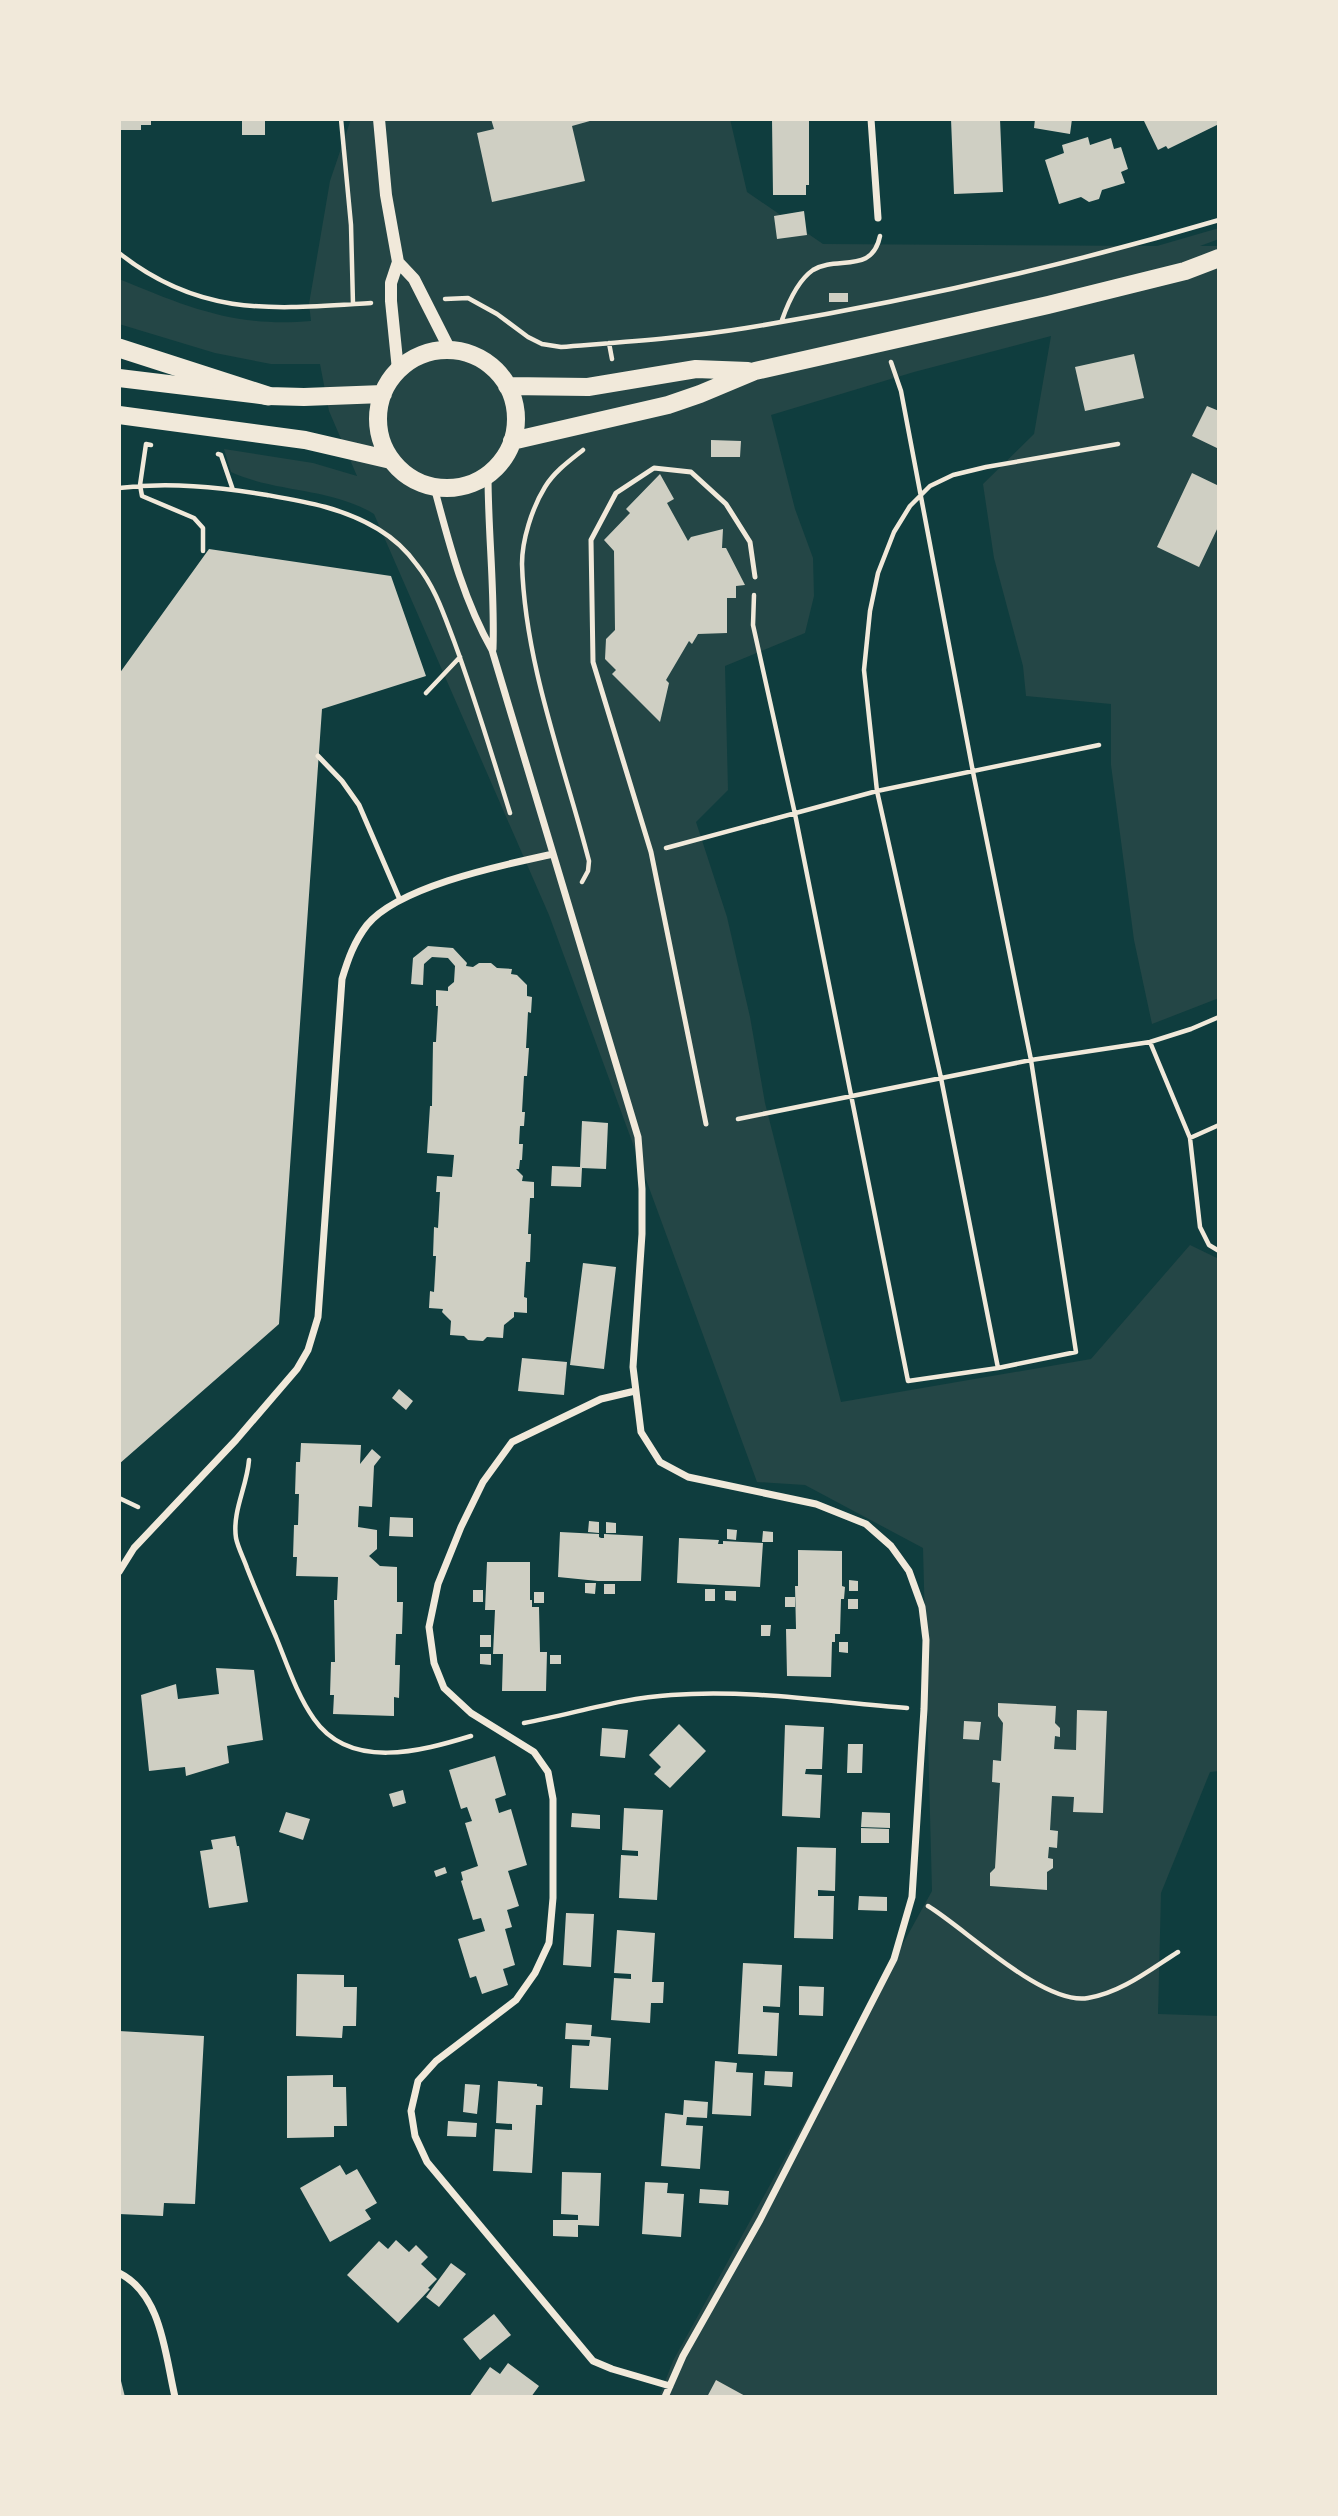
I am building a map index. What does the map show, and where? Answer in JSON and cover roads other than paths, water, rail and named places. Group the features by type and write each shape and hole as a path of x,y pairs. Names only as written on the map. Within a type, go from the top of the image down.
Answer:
{"highway":[{"path":"119,348 268,396"}],"main road":[{"path":"512,441 668,405 755,371 1173,274 1219,258"},
{"path":"450,351 464,352 489,365 507,386 516,413 507,454 488,475 462,487 448,489 418,482 403,473 391,460 378,428 378,411 383,394 398,370 422,355 450,351"},
{"path":"507,386 588,387 696,369 755,371"},
{"path":"119,378 268,396 383,394"},
{"path":"119,415 305,440 391,460"}],"street":[{"path":"379,119 386,195 398,262 391,283 398,370"},
{"path":"871,119 878,218"},
{"path":"398,262 414,279 450,351"},
{"path":"488,475 488,536 494,616 492,650"},
{"path":"434,487 476,622 492,650 638,1137 642,1234 634,1367 641,1432 660,1462 688,1476 816,1504 866,1524 891,1546 909,1571 922,1607 926,1640 912,1897 894,1959 760,2220 683,2356 665,2397"},
{"path":"119,1572 134,1548 244,1430 297,1369 308,1350 318,1317 342,979 352,947 368,924 384,909 400,900 484,871 553,854"},
{"path":"635,1391 601,1399 512,1442 483,1482 460,1527 438,1584 429,1627 433,1663 444,1688 471,1713 534,1752 548,1772 553,1799 553,1898 549,1943 535,1973 516,2000 436,2061 418,2081 411,2110 415,2136 427,2162 593,2361 670,2386"},
{"path":"119,2273 140,2288 153,2306 175,2397"}],"lane":[{"path":"706,1124 651,852 593,662 591,540 616,493 654,468 691,472 726,504 750,542 755,577"},
{"path":"318,756 342,781 359,805 400,900"}]}
